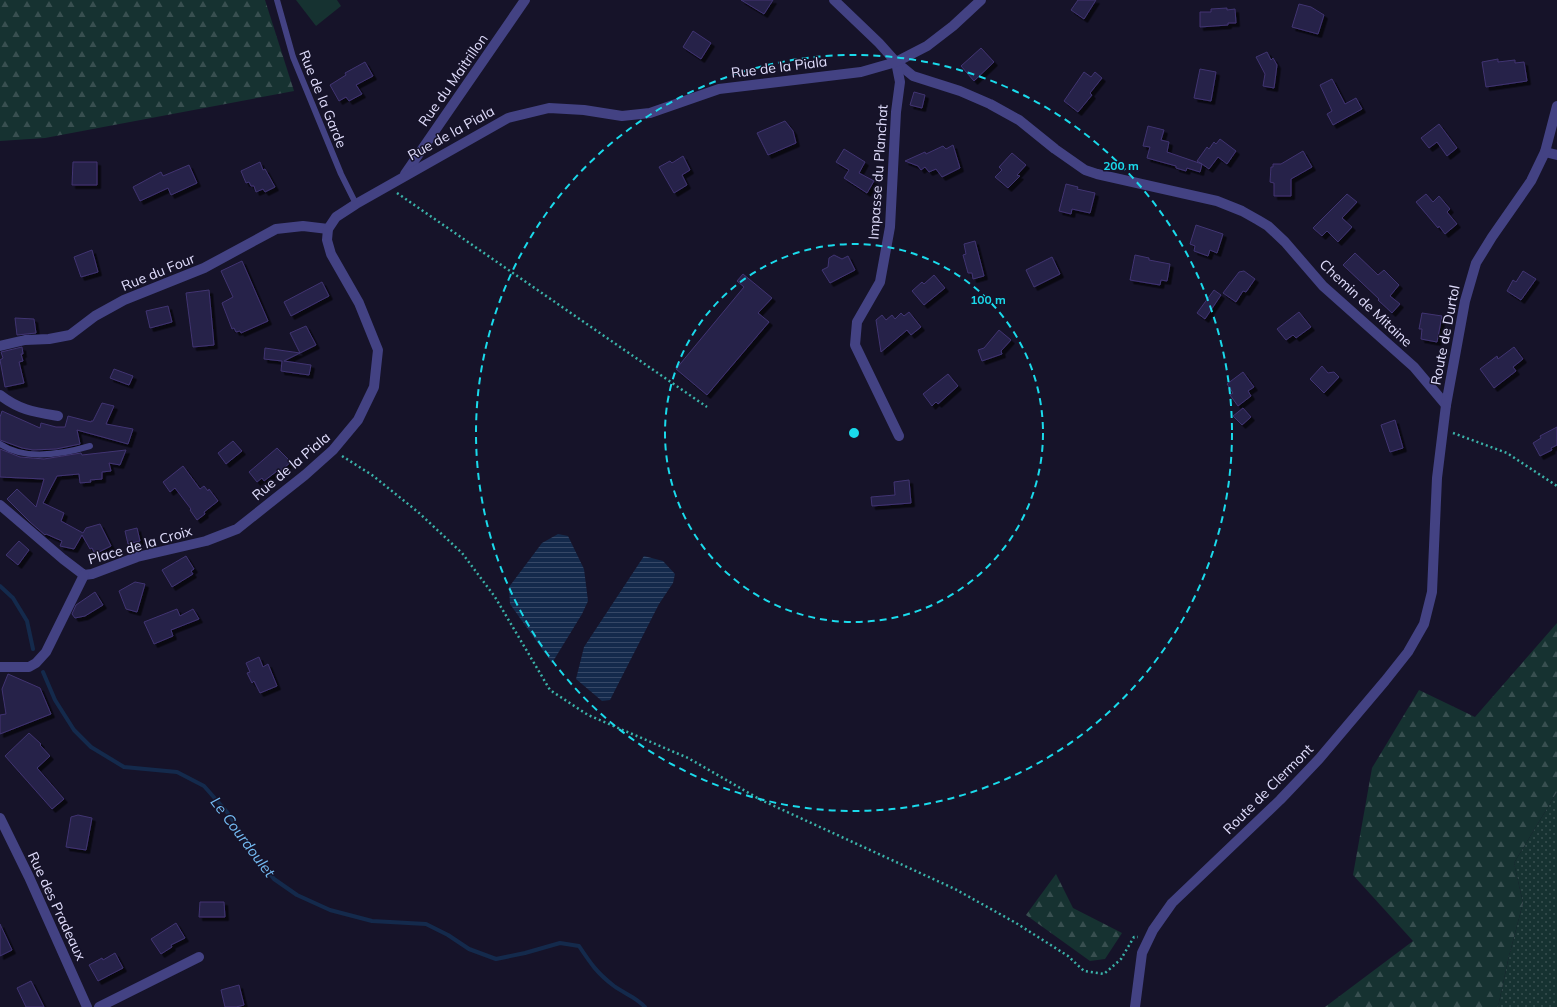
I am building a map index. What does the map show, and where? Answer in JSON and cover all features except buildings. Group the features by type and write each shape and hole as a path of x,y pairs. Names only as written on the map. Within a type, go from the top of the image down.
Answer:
{"street":[{"name":"Rue du Maitrillon","path":"404,176 525,0"},
{"name":"Chemin de Mitaine","path":"834,0 879,43 896,62 913,76 960,91 1008,113 1019,120 1055,150 1085,170 1217,201 1242,211 1268,226 1285,242 1323,286 1414,367 1446,405"},
{"name":"Rue de la Piala","path":"206,541 237,529 334,450 358,420 374,387 378,350 359,303 331,254 327,240 328,229 336,217 386,186 508,118 549,108 584,110 622,116 650,113 719,89 861,72 896,62 927,46 953,26 981,0"},
{"name":"Impasse du Planchat","path":"896,62 900,82 896,112 890,227 880,282 857,322 856,345 899,436"},
{"name":"Route de Durtol","path":"1432,592 1437,478 1446,405 1465,301 1476,263 1531,181 1545,152 1557,106"},
{"path":"1545,152 1557,156"},
{"name":"Rue du Four","path":"0,346 25,340 49,339 70,335 95,316 124,300 204,268 276,229 303,226 328,229"},
{"path":"0,395 12,404 35,413 58,416"},
{"name":"Place de la Croix","path":"0,505 84,575 92,574 137,557 206,541"},
{"path":"0,668 23,667 36,663 46,652 84,575"},
{"name":"Route de Clermont","path":"1135,1007 1142,953 1150,936 1172,903 1280,800 1319,759 1386,681 1408,652 1424,624 1432,592"},
{"name":"Rue des Pradeaux","path":"0,818 29,877 87,1007"},
{"path":"99,1007 199,957"}],"lane":[{"name":"Rue de la Garde","path":"277,0 292,57 325,137 356,204"},
{"path":"0,444 19,452 36,454 69,452 90,446"}],"path":[{"path":"386,186 707,407"},
{"path":"1444,429 1507,453 1557,486"},
{"path":"334,450 372,475 418,512 462,553 495,598 550,690 588,715 688,758 761,800 955,889 1016,923 1068,956 1084,971 1104,974 1121,959 1134,937 1150,936"}],"green space":[{"path":"0,0 265,0 294,91 45,138 0,141"},
{"path":"296,0 337,0 341,6 316,26"},
{"path":"1557,623 1557,792 1514,863 1523,903 1509,956 1498,1007 1325,1007 1413,941 1353,875 1372,768 1419,690 1475,717"},
{"path":"1557,792 1557,1007 1498,1007 1509,956 1523,903 1514,863"},
{"path":"1056,874 1073,908 1122,933 1105,959 1090,961 1026,915"}],"water":[{"path":"558,534 568,536 584,569 588,601 582,614 552,663 510,604 509,587 542,543"},
{"path":"644,556 663,561 675,574 673,583 659,604 610,700 602,701 576,679 584,647"}],"waterway":[{"name":"Le Courdoulet","path":"0,586 13,598 27,621 33,649"},
{"name":"Le Courdoulet","path":"43,672 55,700 74,730 91,747 124,767 177,772 204,786 227,812 254,854 274,879 297,895 330,910 372,921 426,924 448,935 469,949 496,959 525,953 560,943 579,946 603,977 645,1007"}]}
